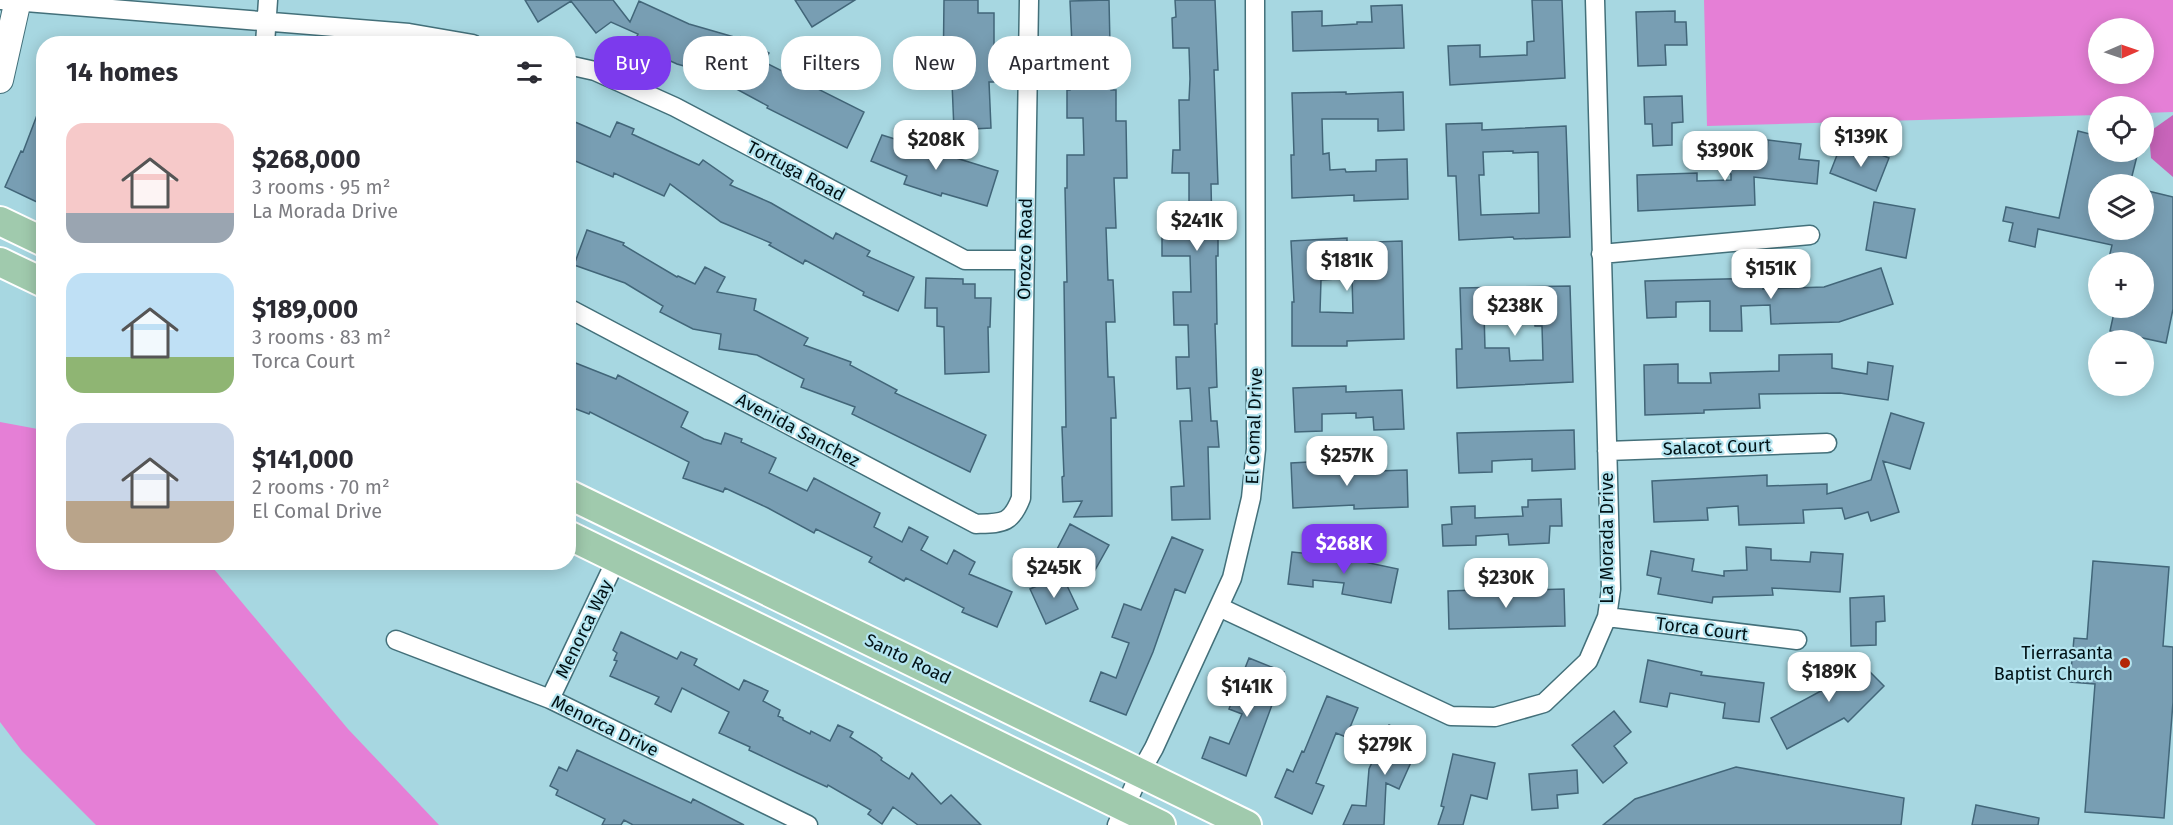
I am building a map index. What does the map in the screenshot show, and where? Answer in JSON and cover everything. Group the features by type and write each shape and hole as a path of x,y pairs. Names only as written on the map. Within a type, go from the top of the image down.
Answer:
{"main road":[{"path":"0,221 36,238"},
{"path":"0,262 36,279"},
{"name":"Santo Road","path":"576,498 1247,825"},
{"name":"Santo Road","path":"576,539 1121,816 1161,825"}],"street":[{"path":"266,36 268,0"},
{"name":"Orozco Road","path":"1021,498 1029,0"},
{"name":"El Comal Drive","path":"1121,816 1232,578 1251,498 1256,449 1255,0"},
{"name":"La Morada Drive","path":"1219,607 1451,716 1495,717 1544,703 1588,661 1606,617 1611,589 1595,0"},
{"path":"0,80 13,1 426,36"},
{"name":"Tortuga Road","path":"576,67 595,72 675,107 965,260 1025,260"},
{"path":"1601,254 1810,235"},
{"name":"Avenida Sanchez","path":"576,312 976,524 1002,523 1015,514 1021,498"},
{"name":"Salacot Court","path":"1607,451 1827,443"},
{"name":"Menorca Way","path":"550,699 617,558"},
{"name":"Torca Court","path":"1606,617 1797,640"},
{"name":"Menorca Drive","path":"396,640 550,699 808,825"}],"shaded area":[{"path":"1704,0 2173,0 2173,112 2154,113 2154,96 2088,96 2088,115 1707,126"},
{"path":"2173,115 2173,177 2154,161 2154,128"},
{"path":"0,422 36,429 36,570 215,570 348,729 439,825 96,825 22,751 0,722"}],"building":[{"path":"525,0 613,0 630,22 639,1 689,24 731,36 683,36 683,66 671,61 671,36 637,36 638,34 611,22 596,33 571,1 538,22"},
{"path":"795,0 855,0 812,27"},
{"path":"944,0 978,0 978,13 994,13 994,36 988,36 991,128 954,130 952,90 976,90 976,36 944,36"},
{"path":"1109,0 1110,36 1072,36 1070,1"},
{"path":"1175,0 1215,0 1218,70 1214,70 1218,184 1211,184 1212,229 1218,229 1217,324 1215,324 1217,387 1209,388 1211,421 1217,421 1219,447 1208,447 1210,519 1172,520 1171,487 1184,486 1180,421 1192,421 1190,388 1177,389 1176,357 1189,357 1188,325 1174,325 1173,292 1191,292 1190,256 1162,256 1162,227 1176,227 1176,206 1189,206 1189,173 1172,173 1173,150 1180,150 1179,100 1189,100 1190,79 1189,48 1173,48 1172,18 1176,17"},
{"path":"1532,0 1562,0 1565,78 1450,85 1448,46 1480,45 1480,57 1527,55 1527,42 1534,41"},
{"path":"1402,5 1404,48 1293,51 1292,12 1322,11 1322,26 1357,24 1357,22 1372,22 1371,6"},
{"path":"1675,11 1675,22 1686,22 1687,45 1665,45 1666,65 1638,66 1636,12"},
{"path":"769,64 781,70 781,90 820,90 864,112 847,148 767,108 768,106 738,90 769,90"},
{"path":"1067,90 1116,90 1116,121 1126,121 1127,178 1114,178 1116,228 1106,228 1108,280 1113,280 1115,322 1106,322 1108,377 1114,377 1116,418 1111,418 1112,516 1074,517 1082,501 1063,502 1062,427 1066,427 1064,282 1067,282 1065,188 1067,188 1067,155 1084,155 1083,118 1067,118"},
{"path":"1346,92 1346,94 1403,92 1404,130 1378,131 1378,119 1322,119 1323,154 1329,153 1330,170 1376,171 1376,160 1407,159 1408,199 1354,201 1354,195 1292,198 1291,155 1294,155 1292,93"},
{"path":"1682,96 1683,122 1672,123 1672,145 1653,146 1652,124 1645,124 1644,97"},
{"path":"36,118 36,202 5,187 21,151 23,152"},
{"path":"576,122 610,137 617,122 634,129 632,134 699,165 703,160 733,181 730,185 771,203 833,239 836,233 870,251 867,256 914,277 898,311 863,295 864,292 805,260 803,264 769,245 771,243 721,222 670,184 664,196 614,173 613,177 576,161"},
{"path":"1482,123 1482,130 1566,126 1570,237 1459,240 1456,176 1448,176 1446,124","holes":["1513,151 1513,153 1538,152 1539,213 1481,215 1479,175 1484,175 1483,152"]},
{"path":"2078,131 2088,134 2088,162 2136,162 2132,174 2088,174 2088,240 2038,229 2035,247 2009,241 2013,223 2003,221 2006,207 2059,218"},
{"path":"882,135 998,171 987,206 942,193 941,196 904,184 907,176 871,161"},
{"path":"1768,140 1801,144 1799,159 1819,161 1817,184 1754,177 1755,205 1638,211 1637,175 1697,173 1697,181 1731,180 1731,174 1726,173 1727,165 1766,163"},
{"path":"1864,148 1889,158 1876,191 1830,173 1839,150 1860,158"},
{"path":"2154,192 2173,197 2173,309 2166,343 2154,340 2154,330 2110,330 2113,318 2154,318 2154,252 2110,252 2112,245 2089,240 2154,240"},
{"path":"1874,202 1915,209 1906,258 1866,250"},
{"path":"587,230 624,243 623,245 677,277 695,284 705,267 725,277 717,292 756,299 754,310 808,338 804,345 851,362 850,365 897,390 895,393 986,435 970,472 852,414 855,407 801,387 804,379 757,355 719,349 721,334 693,329 660,312 663,306 625,283 576,266"},
{"path":"1347,238 1347,243 1402,241 1404,339 1347,341 1347,346 1292,346 1292,302 1294,302 1291,241","holes":["1352,278 1353,313 1320,312 1321,280"]},
{"path":"1881,268 1893,304 1839,322 1771,324 1770,305 1741,306 1742,331 1710,331 1710,301 1676,302 1676,317 1647,318 1645,281 1763,278 1763,289 1824,287"},
{"path":"926,278 963,279 963,284 975,284 975,298 991,298 990,327 988,327 989,372 945,374 944,327 937,326 937,308 925,308"},
{"path":"1570,286 1573,382 1457,388 1456,349 1462,349 1460,288","holes":["1534,312 1535,326 1542,326 1543,360 1510,361 1509,348 1485,348 1484,313"]},
{"path":"1832,354 1832,368 1867,374 1868,362 1893,366 1888,400 1840,393 1759,394 1760,408 1645,415 1644,365 1678,364 1678,383 1711,383 1710,373 1779,371 1779,355"},
{"path":"576,363 616,379 618,375 688,412 681,427 704,439 721,444 725,433 742,439 741,442 776,458 769,473 807,491 814,478 880,513 874,527 902,542 909,527 928,537 921,550 947,564 954,550 975,562 969,574 1012,592 997,627 962,612 964,608 906,578 904,581 869,562 872,557 816,529 814,533 725,488 723,492 683,478 689,462 590,412 589,414 576,409"},
{"path":"1346,386 1346,392 1402,390 1404,429 1374,430 1373,417 1356,418 1356,413 1322,414 1322,431 1295,432 1293,388"},
{"path":"1891,413 1924,423 1910,469 1883,461 1899,512 1871,521 1868,512 1845,519 1842,508 1803,510 1804,523 1739,525 1738,506 1707,508 1708,520 1654,522 1652,481 1767,475 1767,486 1827,484 1827,494 1871,480"},
{"path":"1574,430 1575,469 1532,471 1532,459 1492,461 1492,472 1459,473 1457,433"},
{"path":"1346,460 1347,472 1407,470 1408,507 1354,509 1354,505 1293,508 1291,463"},
{"path":"1561,499 1562,526 1550,526 1549,543 1509,545 1508,534 1476,536 1476,545 1443,546 1442,525 1452,524 1451,507 1475,506 1475,518 1523,516 1522,507 1528,507 1528,500"},
{"path":"1070,524 1109,545 1090,579 1052,559"},
{"path":"1172,537 1203,550 1185,593 1175,589 1153,652 1126,715 1090,701 1101,672 1116,678 1129,643 1112,637 1124,604 1141,610"},
{"path":"1746,547 1771,549 1771,560 1810,562 1811,552 1843,554 1840,592 1772,588 1773,595 1713,597 1712,603 1658,594 1661,578 1647,575 1651,551 1694,559 1692,571 1724,576 1724,571 1747,570"},
{"path":"1292,552 1341,557 1398,569 1391,603 1342,594 1344,583 1313,580 1313,587 1288,584"},
{"path":"2093,561 2169,567 2163,646 2173,647 2173,702 2164,818 2085,812 2095,684 2070,682 2074,638 2087,639"},
{"path":"1062,575 1078,609 1046,624 1030,589"},
{"path":"1502,589 1502,591 1564,589 1565,626 1449,629 1448,591"},
{"path":"1884,596 1885,621 1876,622 1876,645 1851,646 1850,598"},
{"path":"621,632 677,659 681,652 697,659 694,665 739,690 744,680 768,691 763,701 780,710 778,716 783,720 810,734 811,731 830,741 838,725 853,732 850,737 876,753 882,758 881,760 909,779 912,773 941,804 951,795 981,825 918,825 893,807 882,824 868,814 871,810 828,785 827,787 797,773 719,733 729,712 682,688 671,712 655,704 659,697 610,676 617,661 614,660 617,653 613,650"},
{"path":"1852,654 1884,686 1848,722 1844,718 1787,749 1771,718 1832,685 1827,679"},
{"path":"1249,658 1284,672 1246,776 1202,758 1210,737 1229,744 1242,714 1229,709"},
{"path":"1648,660 1702,672 1701,675 1764,683 1759,722 1723,718 1725,703 1670,693 1667,707 1640,702"},
{"path":"1327,696 1358,708 1346,737 1336,733 1316,783 1324,786 1312,814 1275,797 1287,769 1293,772 1302,751 1304,752"},
{"path":"1614,711 1631,732 1614,746 1627,763 1603,783 1572,745"},
{"path":"1389,725 1421,740 1399,789 1386,783 1384,825 1343,825 1352,805 1366,806 1369,769"},
{"path":"577,750 691,803 693,799 744,825 633,825 624,820 621,825 602,825 605,819 556,795 558,790 550,786 559,767 567,771"},
{"path":"1453,754 1495,763 1487,799 1471,795 1463,825 1438,825 1444,807 1441,806"},
{"path":"1736,767 1904,798 1901,825 1603,825 1635,799"},
{"path":"1577,770 1578,793 1557,795 1558,808 1532,810 1529,774"},
{"path":"1976,805 2039,818 2038,825 1972,825"}],"place":[{"name":"Tierrasanta Baptist Church","path":"2125,663"}]}
